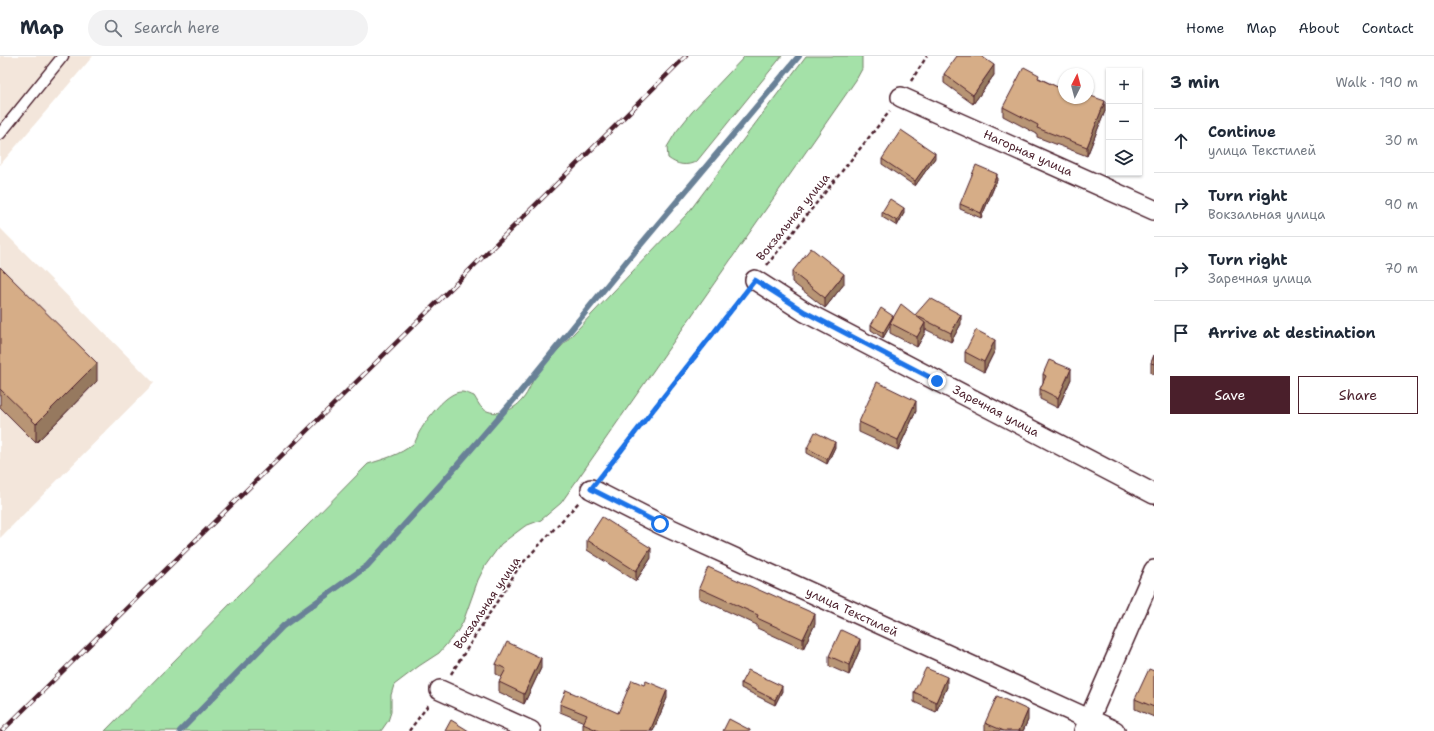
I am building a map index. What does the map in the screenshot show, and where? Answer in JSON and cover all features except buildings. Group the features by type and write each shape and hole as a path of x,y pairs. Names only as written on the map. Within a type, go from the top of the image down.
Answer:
{"street":[{"name":"Нагорная улица","path":"901,97 1154,210"},
{"name":"Заречная улица","path":"755,280 812,316 1154,494"},
{"name":"улица Текстилей","path":"591,489 660,524 1086,725 1115,731"},
{"path":"1086,725 1154,570"},
{"path":"440,690 531,731"}],"lane":[{"path":"0,134 63,56"}],"path":[{"name":"Вокзальная улица","path":"409,731 440,690 519,567 591,489 901,97 927,56"}],"shaded area":[{"path":"0,56 93,56 0,165"},
{"path":"0,228 154,383 0,538"}],"green space":[{"path":"745,56 782,56 697,161 686,165 668,158 667,147 676,132 692,112"},
{"path":"806,56 862,56 862,69 856,80 561,503 541,520 525,526 501,544 485,566 478,580 463,622 457,632 439,653 394,685 391,695 391,712 388,721 381,731 105,731 368,464 397,454 414,443 427,420 450,396 456,393 465,392 474,396 483,409 493,413 504,412 518,404 527,394 537,372 688,213"}],"waterway":[{"path":"180,731 283,626 367,566 442,483 517,396 627,261 799,56"}],"railway":[{"path":"2,731 686,56"}],"route":[{"path":"660,524 591,489 755,280 805,312 937,381"}]}
